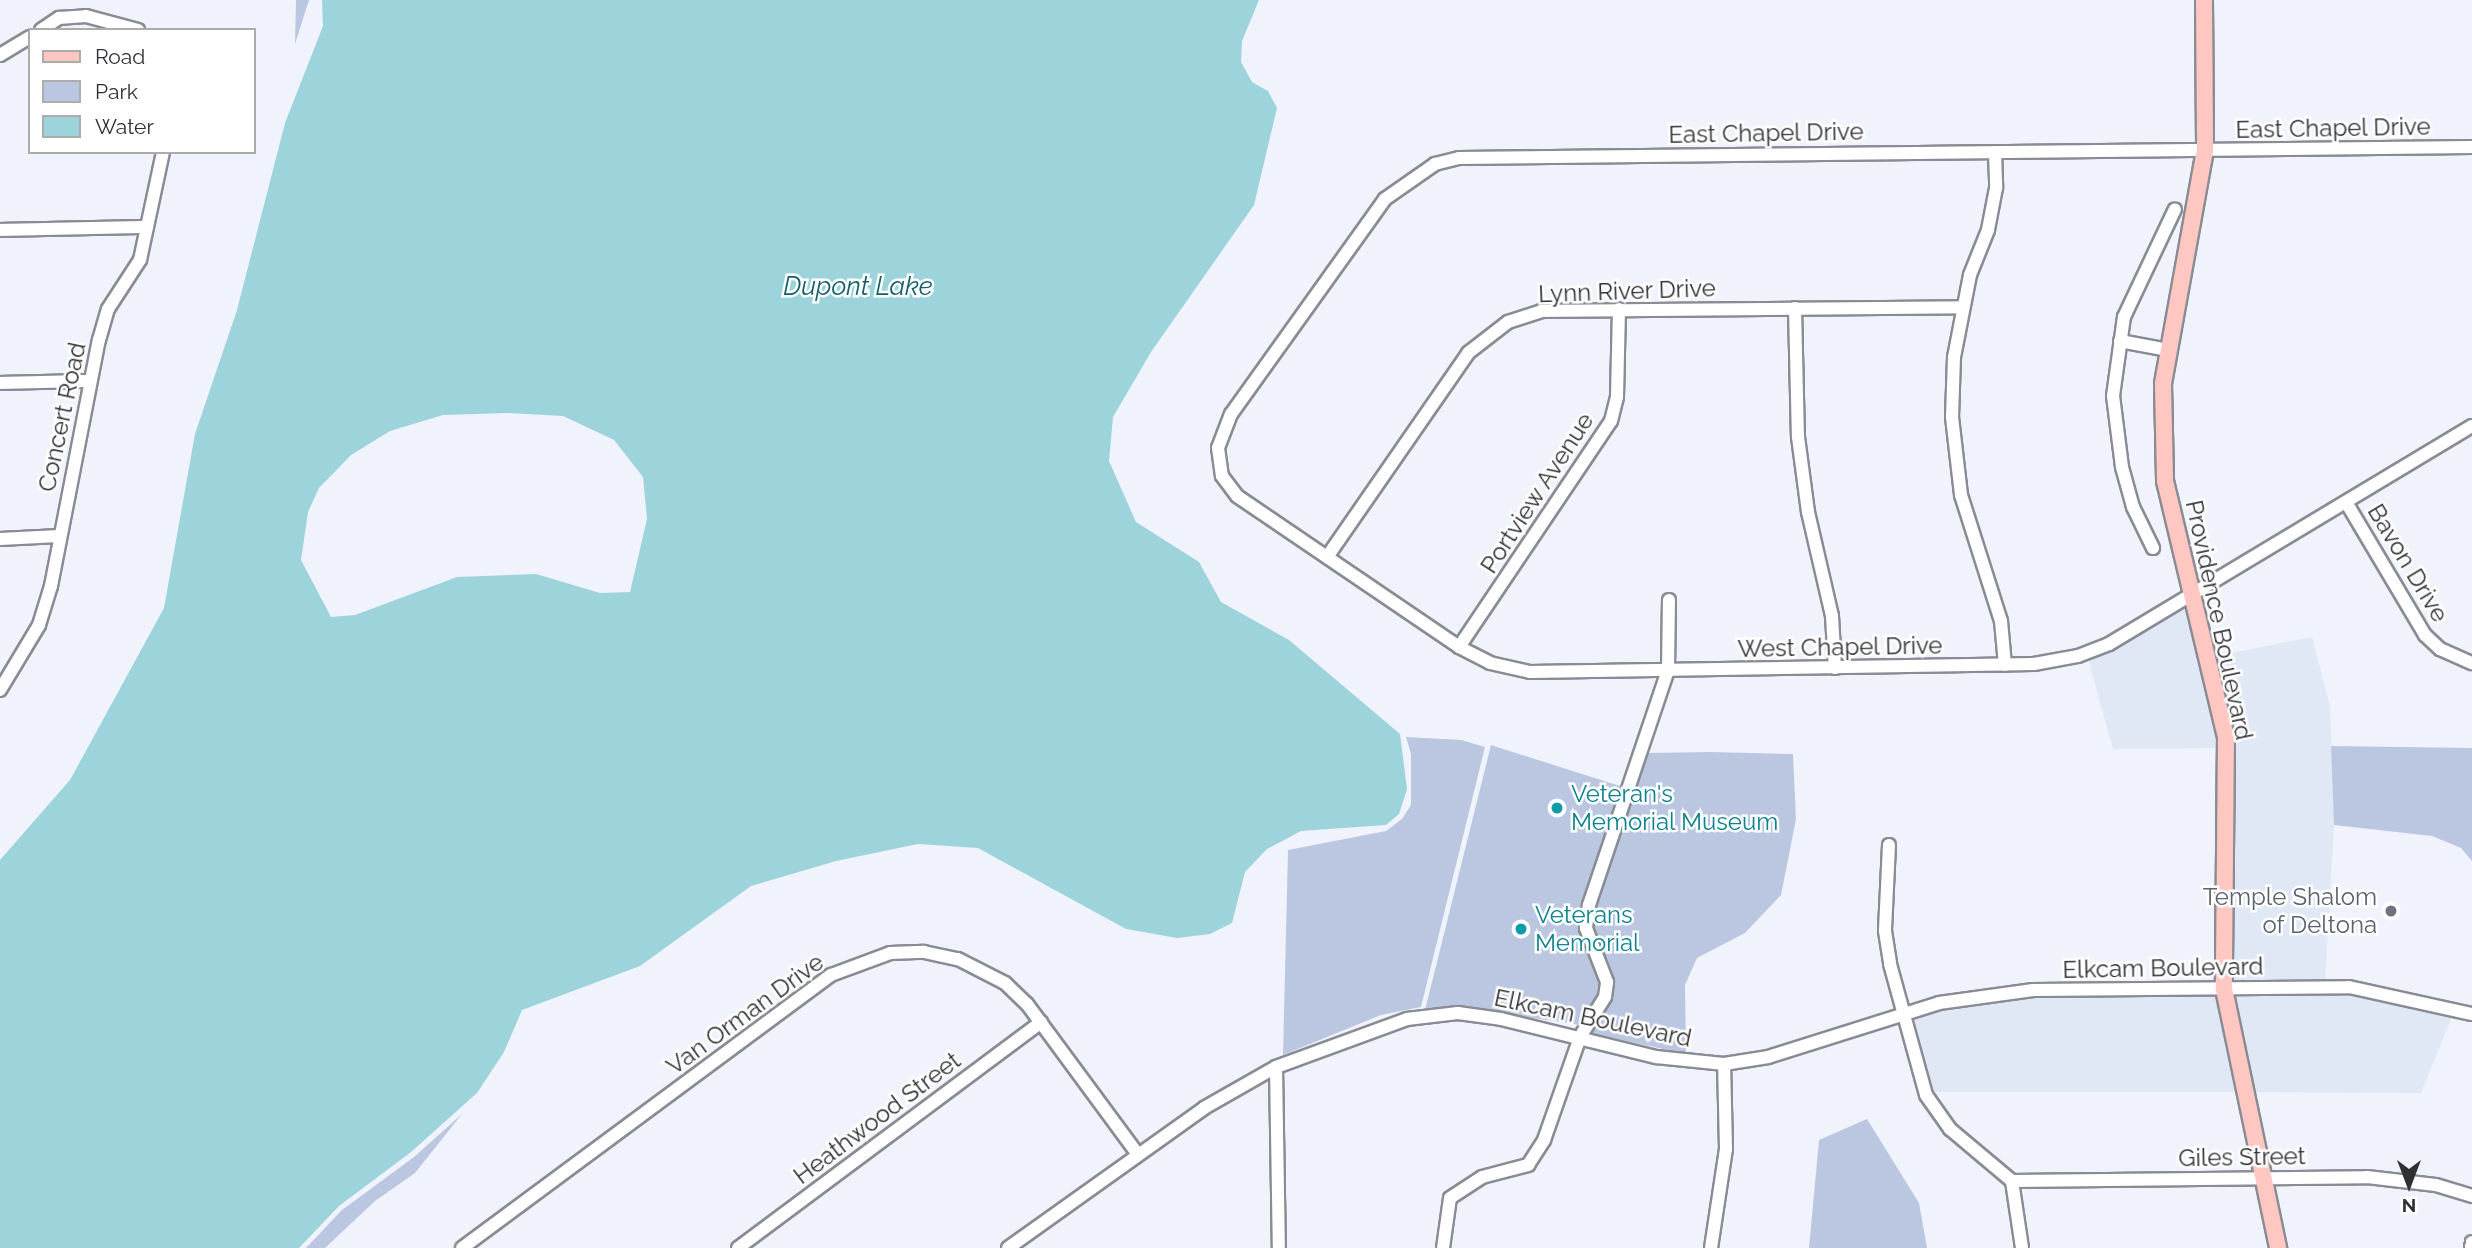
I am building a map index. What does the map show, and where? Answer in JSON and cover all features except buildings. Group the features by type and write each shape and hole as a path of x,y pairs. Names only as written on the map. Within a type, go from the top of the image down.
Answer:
{"main road":[{"name":"Providence Boulevard","path":"2204,0 2205,150 2163,384 2165,481 2189,592 2226,737 2224,989 2260,1178 2278,1248"}],"street":[{"path":"44,28 59,18 86,16 131,28"},
{"path":"0,55 28,38"},
{"name":"East Chapel Drive","path":"1219,459 1221,431 1231,414 1385,199 1435,164 1460,158 2472,147"},
{"path":"1995,152 1992,209 1963,307 1954,356 1952,417 1961,495 2001,621 2005,665"},
{"name":"Concert Road","path":"0,690 39,625 51,586 89,381 108,309 140,260 163,154"},
{"name":"Providence Boulevard","path":"2153,548 2133,507 2116,431 2113,396 2120,341 2135,287 2175,209"},
{"path":"0,230 147,227"},
{"name":"Lynn River Drive","path":"1327,557 1468,353 1484,337 1507,322 1541,310 1963,307"},
{"path":"1795,308 1798,437 1808,512 1832,616 1835,668"},
{"name":"Portview Avenue","path":"1460,646 1611,421 1617,397 1619,309"},
{"path":"2120,341 2168,349"},
{"path":"0,383 89,381"},
{"name":"West Chapel Drive","path":"1219,459 1222,476 1237,496 1460,646 1490,663 1530,673 2005,665 2034,664 2098,650 2189,592 2271,550 2472,426"},
{"name":"Bavon Drive","path":"2346,502 2425,635 2440,649 2472,663"},
{"path":"0,538 59,536"},
{"path":"1443,1248 1450,1198 1482,1177 1528,1165 1544,1140 1580,1037 1596,1014 1607,982 1586,928 1589,905 1668,670 1668,600"},
{"path":"1889,845 1885,931 1926,1095 1950,1129 2011,1181 2022,1248"},
{"name":"Van Orman Drive","path":"462,1248 831,975 861,961 924,952 958,959 1005,983 1041,1022 1137,1153"},
{"name":"Elkcam Boulevard","path":"1008,1248 1137,1153 1276,1067 1360,1033 1407,1019 1458,1013 1535,1024 1656,1057 1724,1064 1768,1057 1939,1003 2033,990 2348,987 2472,1014"},
{"name":"Heathwood Street","path":"738,1248 1041,1022"},
{"path":"1712,1248 1726,1149 1724,1064"},
{"path":"1276,1067 1279,1248"},
{"name":"Giles Street","path":"2011,1181 2367,1177 2436,1185 2472,1195"},
{"path":"2470,1248 2472,1242"}],"shaded area":[{"path":"2186,603 2220,748 2113,749 2088,659 2111,650"},
{"path":"2312,637 2330,706 2334,825 2325,981 2230,982 2232,737 2211,657"},
{"path":"2348,994 2453,1014 2421,1093 2249,1092 2231,995"},
{"path":"2219,995 2237,1092 1931,1092 1913,1019 1940,1009 2033,997"}],"green space":[{"path":"296,0 309,0 295,44"},
{"path":"1406,737 1461,740 1485,747 1421,1007 1381,1015 1283,1055 1288,850 1386,831 1402,819 1411,805 1411,754"},
{"path":"1491,745 1623,787 1581,916 1601,976 1596,999 1581,1025 1463,1008 1425,1010"},
{"path":"2331,746 2472,748 2472,861 2461,848 2432,836 2334,825"},
{"path":"1646,753 1793,754 1796,819 1781,895 1745,933 1697,958 1685,985 1686,1054 1590,1033 1609,1000 1612,979 1592,927 1594,907"},
{"path":"462,1114 415,1173 375,1201 325,1248 306,1248 342,1210 414,1157"},
{"path":"1867,1119 1919,1203 1927,1248 1809,1248 1819,1140"}],"water":[{"name":"Dupont Lake","path":"322,0 1259,0 1242,41 1241,62 1252,82 1268,91 1277,108 1254,205 1151,352 1113,417 1109,461 1136,522 1199,562 1221,602 1289,640 1400,734 1407,789 1399,814 1386,825 1301,831 1267,849 1245,872 1232,923 1210,934 1177,938 1126,929 978,848 918,844 836,861 751,886 640,966 522,1010 504,1052 477,1093 411,1152 339,1206 299,1248 0,1248 0,860 70,780 164,608 195,434 237,310 285,123 323,26","holes":["507,413 563,416 614,440 643,477 647,519 630,592 600,593 536,574 457,577 355,615 331,617 301,560 308,512 319,488 351,455 390,431 443,415"]}],"place":[{"name":"Veteran's Memorial Museum","path":"1557,808"},
{"name":"Temple Shalom of Deltona","path":"2391,911"},
{"name":"Veterans Memorial","path":"1521,929"}]}
